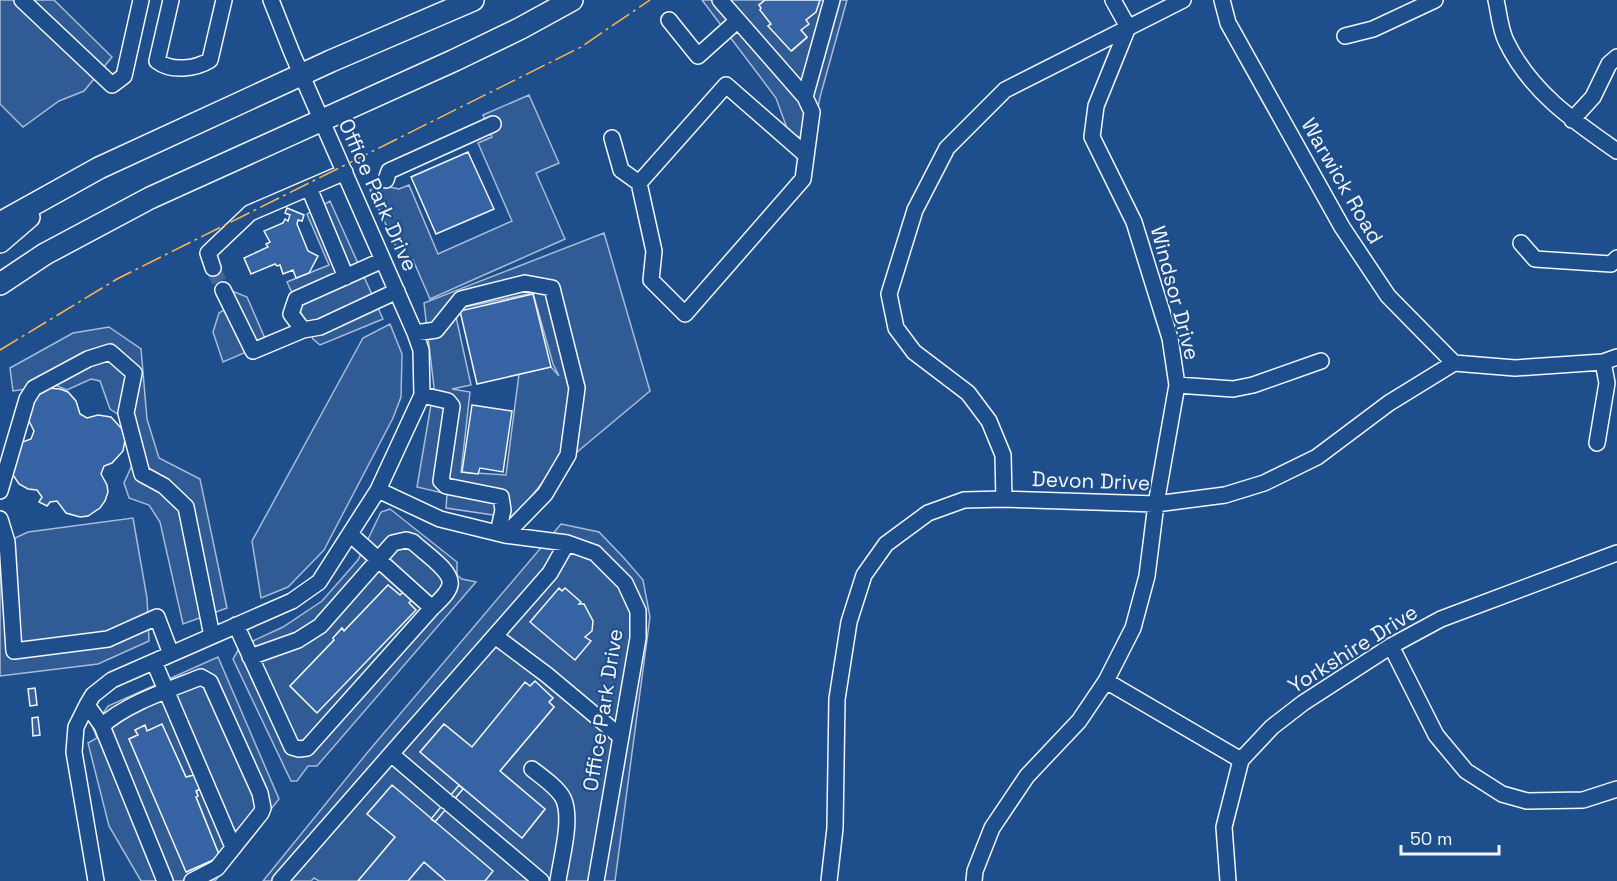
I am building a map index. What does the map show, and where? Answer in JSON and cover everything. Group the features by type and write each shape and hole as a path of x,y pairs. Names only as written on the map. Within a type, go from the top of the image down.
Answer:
{"highway":[{"path":"0,223 99,168 331,61 473,0"},
{"path":"0,284 45,255 141,202 474,51 572,0"},
{"path":"0,204 58,190"},
{"path":"0,242 58,190"}],"street":[{"path":"22,0 112,85 124,76 141,0"},
{"path":"171,0 157,61 162,65 179,67 200,67 210,60 224,0"},
{"name":"Office Park Drive","path":"96,881 74,752 76,727 93,695 112,680 292,601 319,582 378,490 422,395 421,350 415,333 271,0"},
{"path":"805,97 832,0"},
{"path":"1113,0 1128,27"},
{"path":"1004,499 1003,455 989,421 968,393 914,352 896,328 889,294 915,210 947,148 1005,90 1183,0"},
{"name":"Warwick Road","path":"1222,0 1228,23 1342,227 1388,296 1455,363"},
{"path":"1345,36 1373,29 1435,0"},
{"path":"1496,0 1505,39 1528,79 1572,120 1617,151"},
{"path":"612,138 621,170 639,183 654,251 651,280 685,314 802,179 812,112 805,97 721,1"},
{"path":"669,20 698,56 737,21"},
{"name":"Windsor Drive","path":"974,881 975,871 992,828 1027,776 1079,721 1106,681 1133,628 1147,576 1156,504 1177,386 1170,338 1134,222 1092,137 1096,106 1128,27"},
{"path":"1572,120 1593,97 1609,64 1617,57"},
{"path":"639,183 726,85 806,155"},
{"path":"386,180 388,171 493,124"},
{"path":"213,268 208,253 250,213 345,172"},
{"path":"309,188 346,277"},
{"path":"1521,243 1535,259 1611,264 1617,258"},
{"path":"307,329 291,314 296,299 383,260"},
{"path":"415,333 436,330 461,298 525,283 552,288 577,388 568,455 545,494 502,534"},
{"path":"223,290 253,351 307,329 320,327 397,291"},
{"path":"0,491 27,399 34,388 88,358 110,352 134,373 126,413 142,474 164,486 186,507 212,636"},
{"path":"1455,363 1515,368 1610,359 1598,443"},
{"path":"1177,386 1233,389 1253,385 1321,361"},
{"name":"Devon Drive","path":"830,881 835,828 837,699 849,622 864,574 886,544 928,513 964,500 1004,499 1156,504 1225,495 1264,483 1317,457 1389,403 1455,363"},
{"path":"422,395 448,401 452,406 441,481 446,486 501,497 504,510 502,534"},
{"name":"Office Park Drive","path":"378,490 440,519 502,534 567,543 595,553 625,583 638,610 638,638 597,881"},
{"path":"0,519 8,542 14,651 108,639 157,617 171,654"},
{"path":"350,534 432,608"},
{"path":"236,626 250,657 291,747 299,750 307,748 432,608 450,584 448,574 413,542 406,540 393,543 320,626 298,640 250,657"},
{"path":"280,881 550,573 567,543"},
{"name":"Yorkshire Drive","path":"1228,881 1224,827 1241,760 1272,727 1303,702 1391,646 1441,620 1617,553"},
{"path":"495,636 548,675 621,737"},
{"path":"1391,646 1436,735 1466,771 1502,794 1527,801 1583,800 1617,789"},
{"path":"154,662 233,847"},
{"path":"102,726 113,716 201,677 210,682 260,793 263,808 217,868 192,881"},
{"path":"1106,681 1241,760"},
{"path":"87,705 102,726 165,881"},
{"path":"392,754 541,881"},
{"path":"532,769 563,798 567,813 558,881"}],"shaded area":[{"path":"0,0 54,0 112,57 84,91 59,101 23,127 0,104"},
{"path":"702,0 765,0 759,5 760,10 771,24 768,26 792,51 807,38 801,30 808,24 806,20 815,12 820,0 847,0 820,97 811,144 788,131 776,98"},
{"path":"529,95 559,163 536,173 565,239 430,299 413,260 404,264 370,190 380,185 399,189 409,185 438,254 512,221 478,143 492,137 483,115"},
{"path":"330,201 383,319 320,345 313,339 287,282 329,265 307,214"},
{"path":"604,233 650,391 546,478 514,518 446,508 447,494 417,487 434,387 424,303","holes":["533,293 553,364 559,376 551,367 519,374 506,475 461,472 470,392 452,389 471,385 456,317 461,308"]},
{"path":"232,291 247,297 267,343 223,362 213,332 219,313 224,310"},
{"path":"390,324 402,354 401,397 393,418 324,550 288,587 261,598 252,541 363,338"},
{"path":"109,327 141,349 147,419 159,458 200,479 227,608 183,624 160,522 149,505 129,498 124,483 132,465 119,415 110,409 100,381 91,379 67,390 55,385 13,391 10,368 73,333"},
{"path":"390,509 457,562 457,575 462,579 476,582 317,766 308,766 297,781 291,781 233,659 240,647 283,627 322,601 358,560 381,512","holes":["388,585 400,595 404,592 412,599 409,603 415,610 316,712 290,686 334,640 333,638 342,628 344,631"]},
{"path":"133,518 147,598 149,641 98,664 0,676 0,545 28,532"},
{"path":"561,524 599,532 643,580 650,617 615,881 485,881 392,786 367,814 395,837 358,881 319,881 314,878 311,881 263,881 367,753","holes":["535,682 553,698 549,702 554,707 500,771 545,809 522,838 420,752 444,724 472,747 525,683 530,686"]},
{"path":"218,657 279,799 215,881 141,881 109,826 88,743 97,738 93,728 108,706","holes":["162,725 186,777 194,775 201,789 196,791 198,796 196,797 220,857 187,872 129,739 138,735 135,730 145,726 147,731"]},
{"path":"424,862 446,881 408,881"}],"building":[{"path":"765,0 820,0 816,12 806,20 809,24 801,30 807,37 791,51 768,26 771,24 760,10 759,5"},
{"path":"468,152 494,209 436,234 411,177"},
{"path":"287,208 304,215 302,221 298,220 297,224 308,251 318,256 309,273 296,278 293,270 283,274 280,265 275,264 251,274 244,258 268,247 266,244 270,242 264,231 283,223 285,219 288,221 290,215 285,213"},
{"path":"533,294 551,367 477,384 460,311"},
{"path":"48,388 68,392 76,401 80,414 87,418 98,415 111,417 122,429 125,440 123,451 112,463 104,466 101,474 107,485 108,492 105,501 100,508 88,516 80,517 66,513 57,501 50,502 47,506 39,502 42,497 37,490 28,489 19,484 11,472 20,443 31,439 34,431 27,417 38,392"},
{"path":"472,405 512,411 503,472 480,468 478,474 462,472"},
{"path":"388,585 400,595 403,592 412,599 409,603 416,610 317,713 290,686 334,640 333,638 342,628 344,631"},
{"path":"559,588 562,591 565,588 581,602 579,604 584,604 593,621 592,631 585,637 591,641 575,660 530,622"},
{"path":"535,681 553,698 549,702 554,707 500,771 545,809 522,838 420,752 444,724 472,747 525,682 530,686"},
{"path":"35,688 37,705 30,706 28,689"},
{"path":"38,717 40,735 33,736 32,718"},
{"path":"162,724 186,777 194,775 201,789 196,791 198,796 196,797 220,857 186,872 129,739 138,735 135,730 145,725 147,731"},
{"path":"392,785 493,871 485,881 446,881 424,862 408,881 358,881 395,837 367,814"},
{"path":"459,785 463,789 435,822 431,819"}],"tunnel":[{"path":"213,268 223,290"}],"power":[{"path":"0,350 117,279 581,47 650,0"}]}
